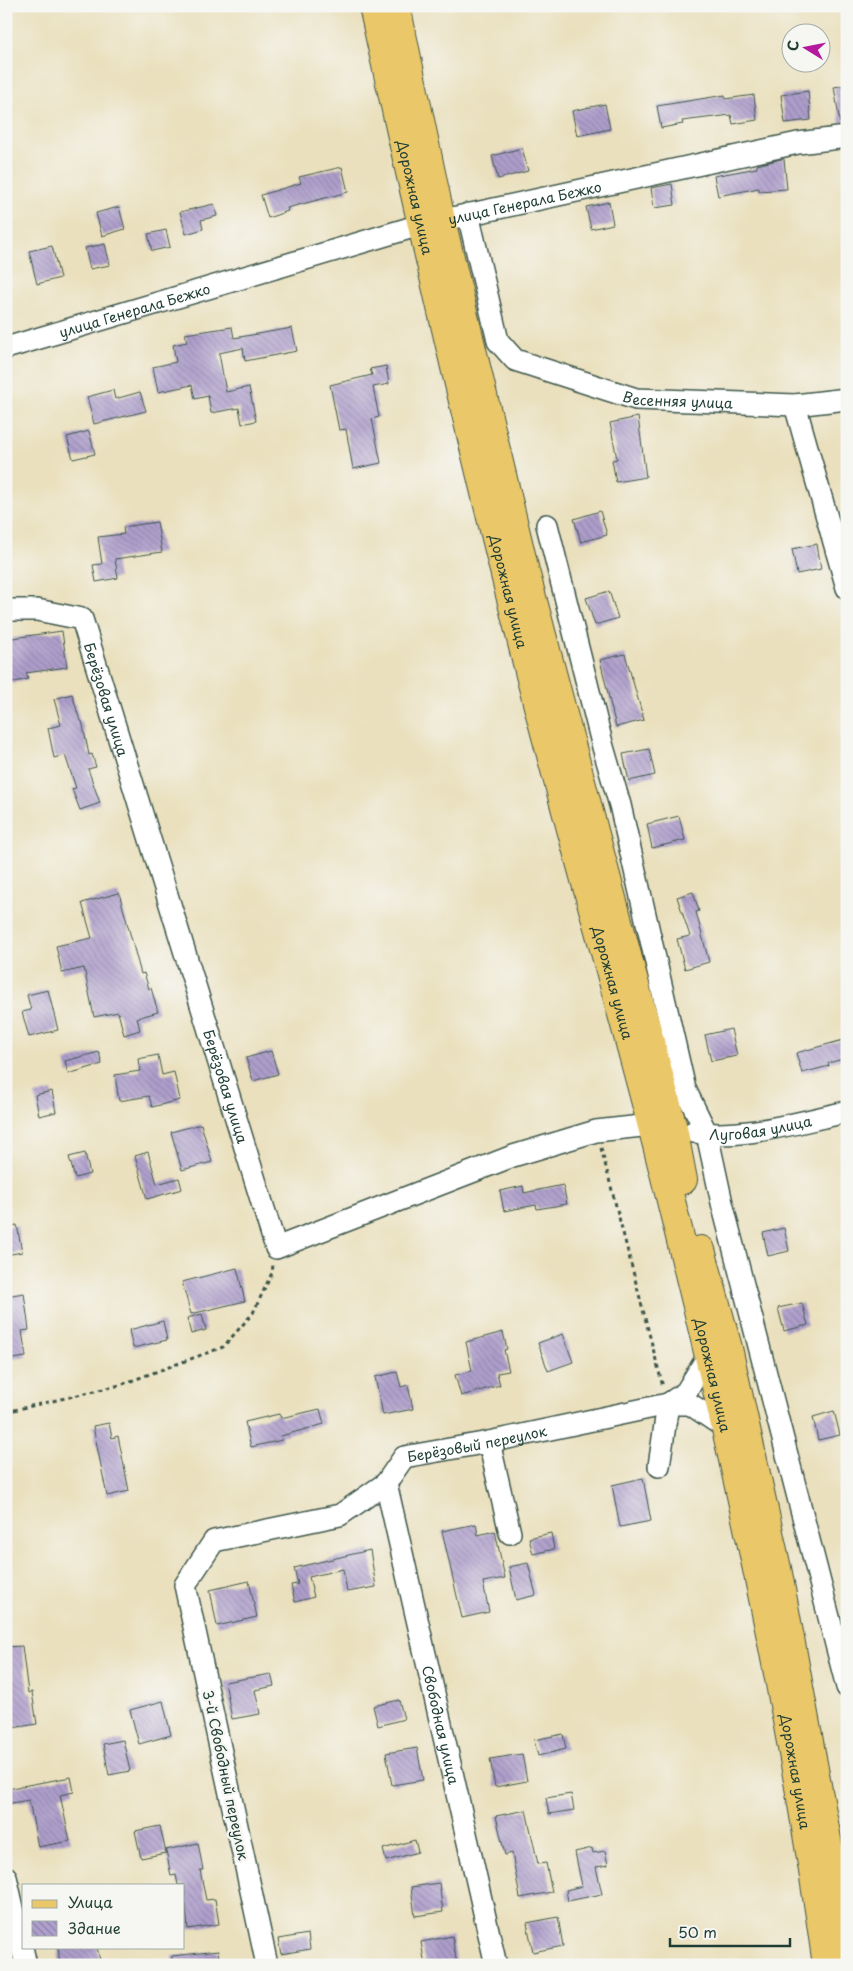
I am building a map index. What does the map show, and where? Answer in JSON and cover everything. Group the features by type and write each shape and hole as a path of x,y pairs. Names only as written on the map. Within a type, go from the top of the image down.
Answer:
{"main road":[{"name":"Дорожная улица","path":"373,6 525,571 662,1127 708,1356 762,1596 814,1870 827,1965"},
{"name":"Дорожная улица","path":"396,6 431,223"},
{"name":"Дорожная улица","path":"662,1127 684,1187 728,1348 778,1573 847,1948"}],"street":[{"name":"улица Генерала Бежко","path":"6,348 431,223 798,143 847,137"},
{"name":"Весенняя улица","path":"468,214 498,341 515,360 636,399 795,405 847,399"},
{"path":"795,405 847,588"},
{"path":"547,524 603,747 620,805 685,1089 707,1134 722,1203 847,1687"},
{"name":"Берёзовая улица","path":"6,610 36,610 82,619 276,1248"},
{"name":"Луговая улица","path":"662,1127 707,1134 750,1132 847,1112"},
{"path":"276,1248 513,1156 596,1131 662,1127"},
{"name":"Берёзовый переулок","path":"668,1404 686,1392 708,1356"},
{"path":"659,1466 668,1404"},
{"name":"Берёзовый переулок","path":"185,1586 214,1541 340,1515 386,1483 404,1457 489,1442 668,1404 690,1404 724,1427"},
{"path":"489,1442 510,1533"},
{"name":"Свободная улица","path":"386,1483 496,1965"},
{"name":"3-й Свободный переулок","path":"185,1586 267,1965"},
{"path":"6,1877 22,1947"},
{"path":"22,1948 26,1965"}],"path":[{"path":"596,1131 668,1404"},
{"path":"6,1412 120,1385 223,1346 253,1313 272,1273 276,1248"}],"building":[{"path":"847,85 847,123 840,123 834,87"},
{"path":"808,91 811,120 785,123 781,95"},
{"path":"725,95 725,99 754,95 757,120 733,124 731,115 682,121 683,124 661,128 657,106"},
{"path":"605,104 610,129 577,136 572,111"},
{"path":"522,148 528,171 498,179 492,156"},
{"path":"784,159 787,189 759,191 759,188 718,196 714,176 757,168 757,165"},
{"path":"342,167 348,192 287,208 288,211 268,218 261,195 301,183 299,177"},
{"path":"672,184 675,205 654,208 651,188"},
{"path":"609,202 613,224 591,229 586,207"},
{"path":"214,204 217,216 201,220 203,229 186,234 180,212"},
{"path":"119,207 125,229 102,236 96,213"},
{"path":"166,230 170,247 152,251 148,234"},
{"path":"105,244 110,265 90,269 85,248"},
{"path":"52,246 60,278 37,284 29,251"},
{"path":"232,327 234,338 292,328 297,351 245,361 243,348 219,353 226,392 249,387 256,421 242,424 239,408 211,413 208,396 195,399 192,385 158,392 153,367 176,362 173,345 187,342 185,334"},
{"path":"386,366 389,384 373,387 379,417 372,419 381,463 353,469 346,429 339,430 330,385 372,375 370,369"},
{"path":"113,390 115,399 140,392 146,411 94,424 87,397"},
{"path":"638,417 646,477 616,482 612,460 617,459 610,423"},
{"path":"89,431 95,454 73,459 67,437"},
{"path":"600,511 607,535 581,542 574,519"},
{"path":"157,522 162,552 115,559 118,578 96,582 93,565 102,564 98,537 124,534 123,527"},
{"path":"817,544 821,569 797,574 792,549"},
{"path":"609,591 618,618 595,625 586,598"},
{"path":"62,631 67,667 26,673 28,679 6,684 6,639"},
{"path":"625,654 644,720 616,727 600,660"},
{"path":"72,694 80,721 82,721 89,755 92,754 96,767 88,769 100,803 80,810 72,789 76,788 65,755 54,758 48,728 61,725 54,699"},
{"path":"649,749 655,775 629,781 623,754"},
{"path":"679,816 685,840 652,848 647,824"},
{"path":"693,892 699,911 696,912 709,962 685,969 677,939 690,936 677,897"},
{"path":"119,893 141,974 144,973 149,989 151,988 158,1012 137,1018 140,1030 124,1035 118,1012 94,1017 84,968 62,973 56,946 92,938 82,903"},
{"path":"48,990 58,1030 29,1037 22,1012 31,1010 27,995"},
{"path":"731,1029 737,1056 711,1061 705,1035"},
{"path":"847,1039 847,1058 828,1063 829,1066 802,1073 796,1053"},
{"path":"271,1051 278,1074 253,1081 246,1058"},
{"path":"99,1052 102,1064 68,1074 65,1061"},
{"path":"158,1055 162,1075 174,1072 180,1100 152,1107 149,1096 119,1101 115,1075 140,1071 138,1059"},
{"path":"52,1091 56,1112 39,1116 35,1095"},
{"path":"201,1124 212,1162 182,1170 171,1132"},
{"path":"148,1152 157,1184 179,1178 182,1189 147,1199 135,1156"},
{"path":"85,1153 90,1174 75,1178 69,1157"},
{"path":"563,1185 567,1204 537,1209 536,1205 504,1211 500,1191 523,1186 524,1193"},
{"path":"17,1225 22,1252 6,1255 6,1227"},
{"path":"784,1228 789,1251 768,1256 763,1233"},
{"path":"237,1268 245,1301 191,1314 182,1282"},
{"path":"24,1293 29,1330 22,1331 26,1357 6,1360 6,1296"},
{"path":"802,1303 808,1325 784,1331 778,1308"},
{"path":"202,1314 206,1330 191,1334 187,1318"},
{"path":"163,1321 167,1340 133,1348 129,1330"},
{"path":"503,1332 507,1349 504,1350 509,1371 497,1373 500,1385 461,1396 455,1375 472,1371 466,1342"},
{"path":"563,1334 573,1362 548,1371 538,1343"},
{"path":"397,1372 401,1387 408,1385 413,1409 383,1415 375,1377"},
{"path":"320,1409 324,1424 281,1436 282,1440 251,1447 245,1422 279,1414 281,1418"},
{"path":"834,1411 840,1435 818,1440 813,1417"},
{"path":"109,1423 112,1438 118,1436 129,1491 107,1496 93,1426"},
{"path":"643,1478 651,1521 620,1527 612,1485"},
{"path":"476,1524 478,1535 495,1531 505,1578 483,1582 489,1612 462,1618 442,1531"},
{"path":"551,1533 554,1549 533,1554 529,1538"},
{"path":"370,1550 376,1587 347,1592 343,1569 309,1577 314,1597 295,1602 291,1585 298,1584 294,1568"},
{"path":"528,1563 536,1595 516,1600 509,1567"},
{"path":"249,1581 257,1617 217,1626 210,1590"},
{"path":"22,1646 28,1693 32,1692 37,1724 6,1729 6,1647"},
{"path":"271,1674 274,1686 255,1690 260,1714 232,1719 225,1682"},
{"path":"399,1700 404,1719 378,1726 373,1706"},
{"path":"163,1701 171,1735 139,1744 130,1710"},
{"path":"563,1734 566,1749 538,1756 534,1740"},
{"path":"123,1740 130,1771 109,1775 103,1744"},
{"path":"417,1748 423,1780 392,1785 386,1753"},
{"path":"522,1754 527,1781 495,1787 490,1759"},
{"path":"71,1777 74,1792 60,1795 70,1841 38,1847 29,1800 6,1804 6,1789"},
{"path":"571,1794 574,1810 549,1814 546,1798"},
{"path":"526,1810 538,1864 546,1863 552,1892 520,1898 512,1853 505,1855 496,1816"},
{"path":"160,1826 166,1853 141,1858 135,1831"},
{"path":"415,1840 418,1852 386,1861 383,1849"},
{"path":"198,1843 203,1870 200,1870 206,1900 215,1899 219,1924 188,1929 185,1884 178,1884 176,1875 171,1876 166,1850"},
{"path":"592,1848 593,1853 605,1851 608,1865 596,1867 602,1894 568,1901 566,1890 582,1886 575,1852"},
{"path":"439,1883 443,1912 415,1916 411,1887"},
{"path":"558,1917 563,1946 533,1952 527,1923"},
{"path":"308,1934 310,1949 281,1954 278,1939"},
{"path":"452,1936 457,1965 425,1965 421,1942"},
{"path":"58,1948 97,1948 101,1965 60,1965"},
{"path":"218,1951 220,1965 172,1965 172,1956"}]}
